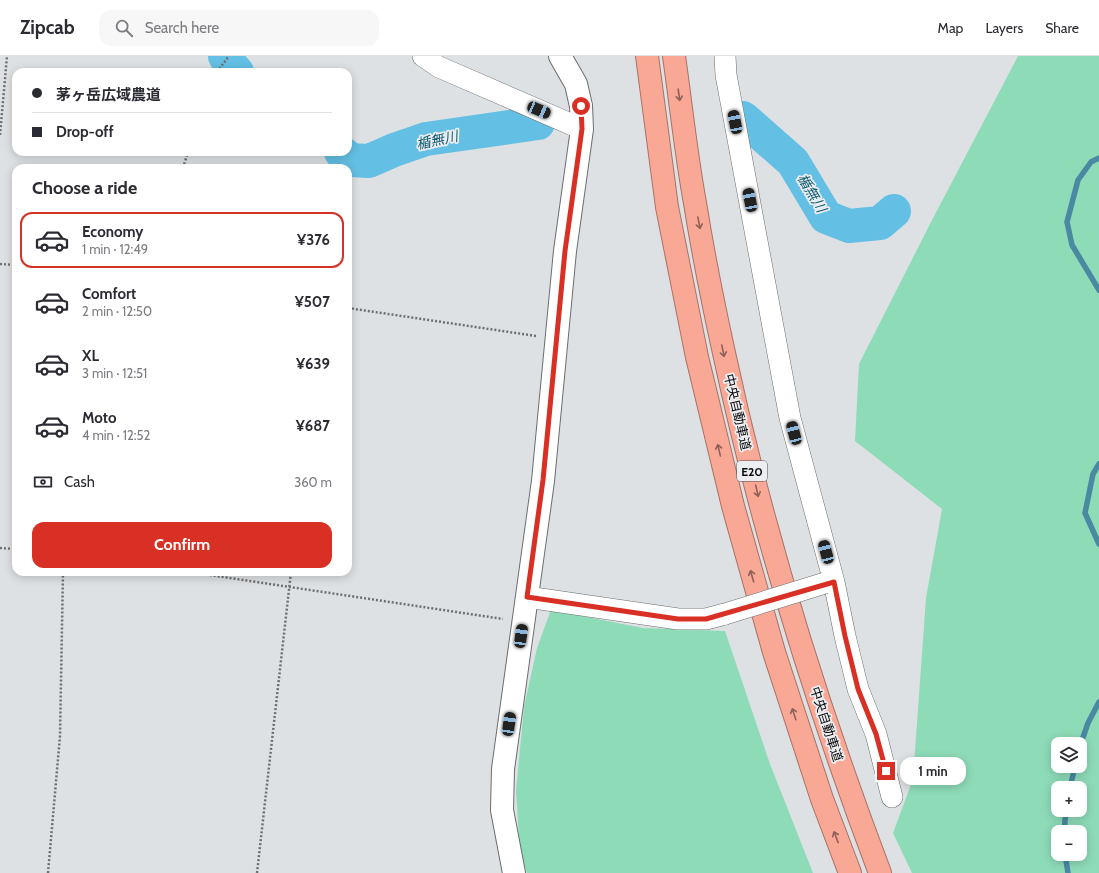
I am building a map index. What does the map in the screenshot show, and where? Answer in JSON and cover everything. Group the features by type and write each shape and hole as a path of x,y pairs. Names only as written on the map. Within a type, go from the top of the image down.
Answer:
{"highway":[{"name":"中央自動車道","path":"647,56 667,207 697,357 733,506 774,652 822,799 850,873"},
{"name":"中央自動車道","path":"674,56 696,210 724,353 759,499 800,643 848,790 880,873"}],"street":[{"path":"423,56 439,67 582,129"},
{"path":"511,869 502,810 503,768 543,480 565,251 582,129 581,106 576,84 560,56"},
{"path":"725,56 728,82 790,418 829,583 845,636 858,689 876,734 892,798"},
{"path":"527,597 678,619 706,619 829,583"}],"path":[{"path":"0,135 7,56"},
{"path":"220,68 229,56"},
{"path":"0,264 12,265"},
{"path":"352,309 557,340"},
{"path":"0,548 12,549"},
{"path":"48,873 60,736 63,576"},
{"path":"217,576 524,622"},
{"path":"257,873 291,576"}],"green space":[{"path":"1018,56 1099,56 1099,873 912,873 893,833 913,779 926,598 942,509 855,441 859,364"},
{"path":"551,610 643,628 725,631 770,764 813,873 527,873 520,852 516,791 524,707 537,648"}],"waterway":[{"name":"楯無川","path":"225,56 233,68"},
{"name":"楯無川","path":"743,118 793,162 826,217 849,226 880,223 894,211"},
{"name":"楯無川","path":"346,156 351,160 369,161 394,150 426,139 538,123"},
{"path":"1099,158 1091,162 1078,180 1067,222 1072,245 1099,290"},
{"path":"1099,464 1093,474 1085,513 1099,544"},
{"path":"1083,737 1088,723 1099,702"},
{"path":"1072,781 1073,773"},
{"path":"1065,817 1065,825"},
{"path":"1066,861 1068,873"}],"route":[{"path":"581,106 582,129 565,251 543,480 527,597 678,619 706,619 834,582 858,689 876,734 886,771"}]}
